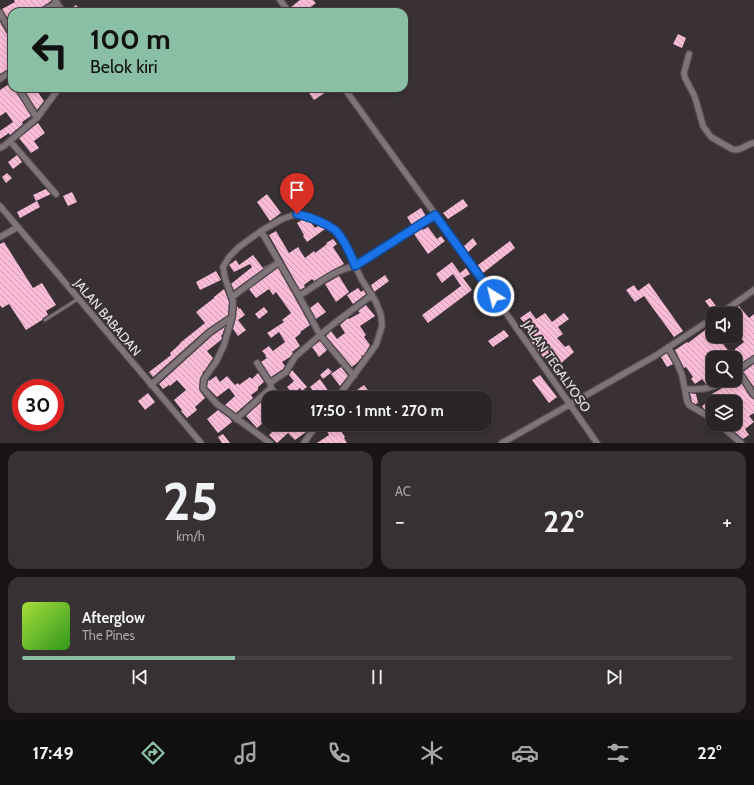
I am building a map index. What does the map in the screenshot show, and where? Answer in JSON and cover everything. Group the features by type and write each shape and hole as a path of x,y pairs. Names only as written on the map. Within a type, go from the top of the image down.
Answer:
{"street":[{"path":"46,8 56,1"},
{"path":"0,13 8,26"},
{"path":"689,54 684,73 685,78 694,95 702,126 706,132 711,137 736,150 743,149 749,144 754,143"},
{"path":"21,92 37,118"},
{"path":"0,148 37,118 56,92"},
{"name":"JALAN TEGALYOSO","path":"347,92 494,296 597,443"},
{"path":"10,141 56,194"},
{"name":"JALAN BABADAN","path":"0,206 201,443"},
{"path":"270,443 217,404 206,392 203,386 204,379 216,362 224,345 232,317 233,301 223,267 229,257 239,247 261,231 282,219 297,214 323,223 336,231 347,247 362,280 372,295 381,315 382,326 376,345 342,391"},
{"path":"299,296 334,273 346,267 355,266 435,215"},
{"path":"0,237 18,227"},
{"path":"261,231 320,335 354,376"},
{"path":"232,297 279,262"},
{"path":"730,307 754,290"},
{"path":"236,419 286,372 295,357 332,325 372,295"},
{"path":"151,385 210,332 232,317"},
{"path":"502,443 648,359 706,323"},
{"path":"668,347 682,375 689,405 706,415"},
{"path":"742,368 754,359"},
{"path":"257,363 274,391"},
{"path":"742,377 754,395"},
{"path":"686,389 706,389 711,387"},
{"path":"727,431 741,443"},
{"path":"304,443 312,432"}],"lane":[{"path":"46,320 78,299"}],"building":[{"path":"14,0 51,0 40,8 8,8 8,19 2,9 15,2"},
{"path":"300,0 313,0 316,3 309,8 291,7"},
{"path":"0,22 8,36 8,69 0,74"},
{"path":"678,34 686,38 682,48 673,44"},
{"path":"8,85 8,92 16,92 31,116 22,122 23,124 10,135 9,133 0,139 0,131 13,122 6,112 0,116 0,90"},
{"path":"26,92 38,92 44,101 37,110"},
{"path":"310,92 326,92 314,100 309,93"},
{"path":"38,123 45,133 34,141 39,148 31,153 19,138"},
{"path":"17,155 22,162 13,169 8,162"},
{"path":"7,173 12,178 6,183 2,177"},
{"path":"46,189 51,194 36,201 33,195"},
{"path":"72,192 77,202 68,206 63,196"},
{"path":"267,194 281,213 270,221 257,202"},
{"path":"463,199 468,206 448,219 443,213"},
{"path":"37,201 40,207 20,218 17,212"},
{"path":"421,208 426,216 412,225 407,217"},
{"path":"302,220 306,222 308,221 315,228 318,226 325,229 307,242 297,223"},
{"path":"428,227 437,239 441,236 445,241 428,254 414,234 422,228 423,230"},
{"path":"276,231 289,253 298,247 305,258 314,251 315,253 333,239 337,244 333,247 344,264 314,281 312,279 300,290 269,235"},
{"path":"473,238 477,244 468,252 464,246"},
{"path":"510,241 515,248 483,273 478,265"},
{"path":"4,242 33,288 42,283 56,305 46,311 48,315 42,320 26,330 9,304 2,308 0,305 0,244"},
{"path":"253,255 263,268 274,261 234,290 231,284 252,267 250,264 234,272 229,265 236,260 239,265"},
{"path":"452,262 460,273 466,268 470,274 463,278 472,290 428,323 422,315 461,286 453,274 442,283 436,274"},
{"path":"278,268 310,325 300,332 301,333 295,338 300,346 292,352 293,353 290,357 282,362 285,366 283,369 271,377 261,362 267,358 262,351 269,346 273,351 285,342 279,332 271,338 267,333 284,322 282,320 291,313 276,292 273,295 269,289 256,298 249,289"},
{"path":"216,271 221,280 200,290 196,282"},
{"path":"385,275 389,281 374,292 371,285"},
{"path":"339,276 349,292 336,302 325,284"},
{"path":"649,283 683,331 674,337 644,296 635,302 626,290 634,285 638,291"},
{"path":"358,288 361,292 364,290 366,294 353,304 347,295"},
{"path":"224,289 229,302 228,315 207,329 153,377 149,372 171,355 170,353 180,343 205,323 196,312"},
{"path":"710,298 716,306 710,307 705,301"},
{"path":"318,302 326,312 316,319 310,308"},
{"path":"366,305 375,316 360,326 366,335 364,337 370,345 364,355 361,356 362,357 352,367 326,336 331,331 337,339 345,333 340,325 348,318 349,319 360,313 358,311"},
{"path":"237,306 245,315 238,320 246,330 238,336 233,329"},
{"path":"264,307 268,312 259,319 255,314"},
{"path":"742,310 749,318 754,314 754,355 742,363 742,351 735,351 735,349 744,342 742,339"},
{"path":"530,311 536,319 545,313 552,322 564,313 569,319 558,327 563,334 557,338 565,347 569,345 574,352 560,364 557,360 554,362 549,354 544,358 529,339 537,332 530,322 526,325 520,318"},
{"path":"225,327 221,340 207,351 213,358 202,373 199,388 205,398 195,407 197,410 187,418 174,400 186,390 177,380 170,386 169,385 163,389 159,384 213,335"},
{"path":"706,329 706,343 722,343 729,351 706,351 706,384 702,379 695,384 691,379 693,377 686,367 684,368 675,350 687,342 688,343"},
{"path":"504,330 509,336 493,347 488,341"},
{"path":"320,341 327,350 319,357 312,347"},
{"path":"667,353 673,364 667,367 661,357"},
{"path":"754,364 754,387 743,372"},
{"path":"341,367 348,376 340,386 331,374"},
{"path":"328,368 332,372 323,379 320,375"},
{"path":"292,370 307,387 302,391 300,388 296,391 290,391 287,387 294,381 289,375"},
{"path":"258,373 264,382 258,387 258,390 251,395 253,398 236,413 225,405 235,396 229,388 217,397 207,387 208,380 209,381 216,376 220,382 227,376 235,385 238,383 239,385 250,377 252,379"},
{"path":"540,375 557,397 549,403 532,380"},
{"path":"320,379 328,391 313,391 310,387"},
{"path":"742,384 750,397 754,399 754,413 749,416 754,422 745,429 749,435 743,439 734,431 742,431 742,395 712,394 724,387 742,387"},
{"path":"364,385 369,391 358,391"},
{"path":"148,393 155,402 145,410 138,401"},
{"path":"690,393 696,394 698,403 695,404 692,402"},
{"path":"262,401 262,424 257,428 246,416"},
{"path":"706,403 706,410 704,409 702,406"},
{"path":"218,410 232,422 218,433 207,419"},
{"path":"271,431 306,432 295,440 288,433 277,443 269,435"},
{"path":"327,431 341,431 347,443 317,443 329,435"},
{"path":"223,434 230,443 222,443 218,437"}],"route":[{"path":"297,214 323,223 336,231 347,247 355,266 435,215 494,296"}]}
